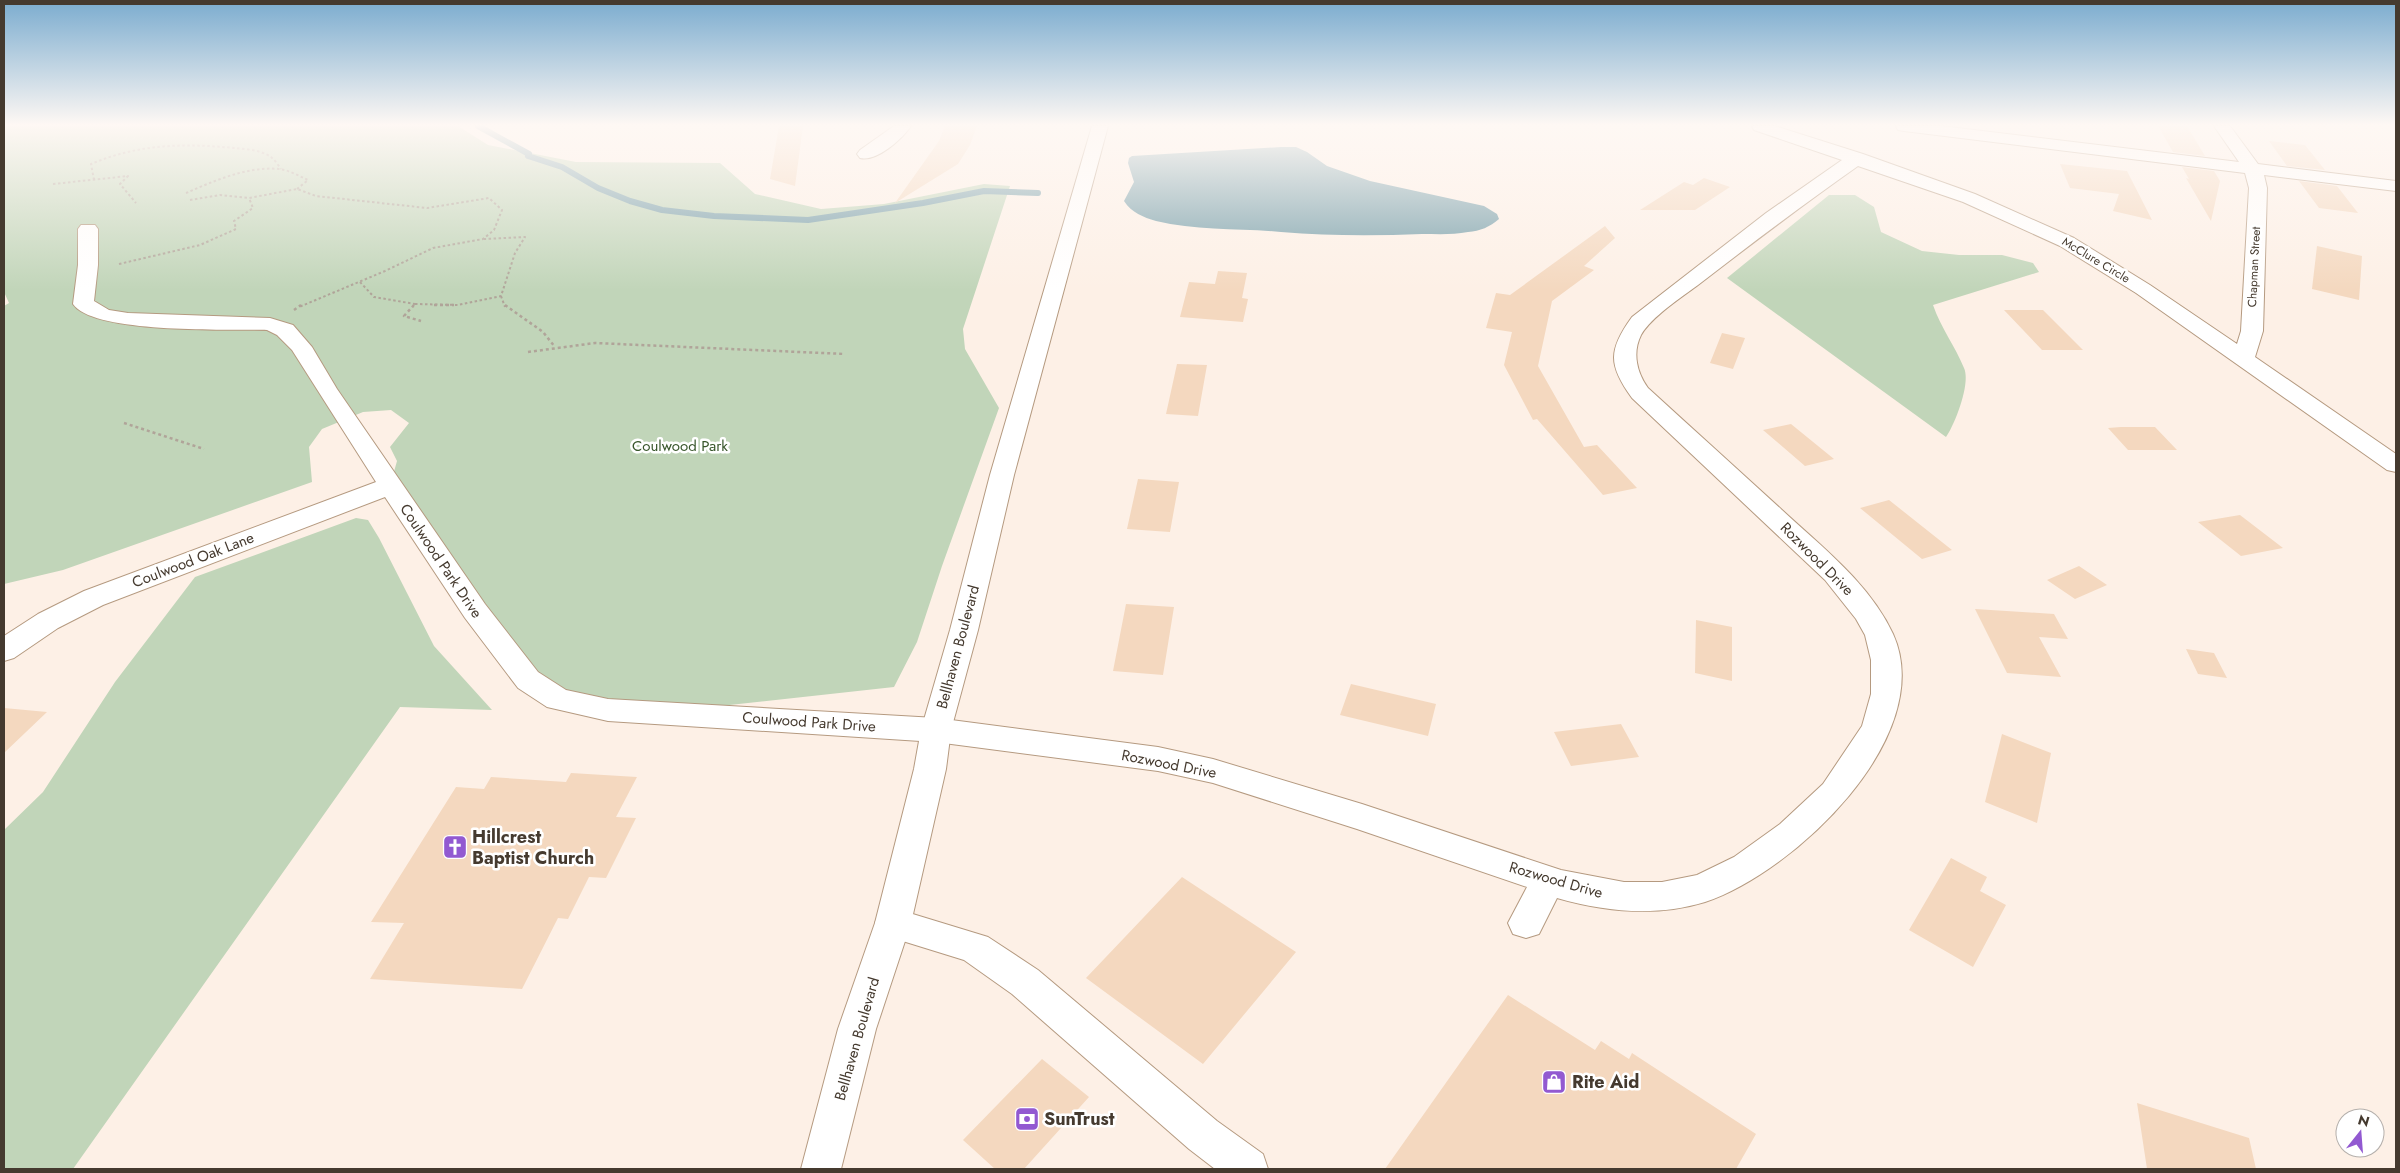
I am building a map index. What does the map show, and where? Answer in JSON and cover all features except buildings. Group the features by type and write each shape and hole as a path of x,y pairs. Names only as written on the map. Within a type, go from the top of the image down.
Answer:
{"street":[{"name":"Bellhaven Boulevard","path":"821,1169 858,1029 893,924 930,769 936,730 964,630 1002,474 1085,181"},
{"name":"Rozwood Drive","path":"936,730 1158,759 1213,771 1362,817 1549,880 1624,897 1662,897 1703,888 1746,867 1792,834 1834,793 1857,761 1877,727 1886,694 1886,660 1879,635 1867,614 1846,586 1817,556 1640,393 1629,378 1624,350 1631,334 1640,322 1773,217 1824,181"},
{"name":"McClure Circle","path":"1920,181 1969,198 2067,242 2143,288 2396,465"},
{"name":"Chapman Street","path":"2244,358 2252,322 2258,188 2256,181"},
{"path":"2352,181 2396,186"},
{"name":"Coulwood Park Drive","path":"88,228 88,265 83,304 103,315 167,322 270,324 285,330 301,347 390,486 475,611 528,680 558,699 608,710 936,730"},
{"name":"Coulwood Oak Lane","path":"4,651 30,630 54,616 103,594 390,486"},
{"path":"1526,923 1549,880"},
{"path":"893,924 975,948 1026,982 1204,1136 1248,1169"}],"path":[{"path":"53,184 86,181"},
{"path":"123,181 120,184 122,189 136,203"},
{"path":"186,193 217,181"},
{"path":"190,200 220,195 249,198 297,189 307,181"},
{"path":"297,189 316,196 427,208 489,198 502,210 494,230 483,239"},
{"path":"119,264 200,245 236,229 234,222 252,208 249,198"},
{"path":"270,324 307,302 360,282 433,248 483,239 525,237 515,249 508,269 507,283 501,296 486,302 441,306 414,304 374,297 360,282"},
{"path":"501,296 506,308 542,332 555,347"},
{"path":"414,304 404,316 421,321"},
{"path":"528,352 595,343 845,354"},
{"path":"124,423 204,449"}],"green space":[{"name":"Coulwood Park","path":"4,181 740,181 755,194 821,209 884,204 984,184 1010,186 963,329 965,349 999,408 942,566 917,642 894,687 656,713 558,699 390,486 397,461 390,447 409,423 391,410 363,412 322,429 309,447 312,482 63,570 4,584 4,306 9,303 4,292"},
{"path":"1829,195 1855,195 1874,207 1881,232 1922,251 1959,255 2002,255 2033,263 2039,272 1933,305 1966,375 1961,403 1954,423 1946,437 1727,278"},
{"path":"356,518 368,520 379,538 434,646 492,710 400,707 73,1169 4,1169 4,830 43,792 115,682 195,577"}],"water":[{"path":"1369,181 1484,206 1497,214 1499,219 1481,230 1457,234 1316,234 1203,228 1156,221 1134,212 1124,201 1134,182"}],"waterway":[{"path":"586,181 630,201 662,210 714,216 808,220 923,203 984,191 1038,193"}],"place":[{"name":"Hillcrest Baptist Church","path":"455,847"},
{"name":"Rite Aid","path":"1554,1082"},
{"name":"SunTrust","path":"1027,1119"}]}
